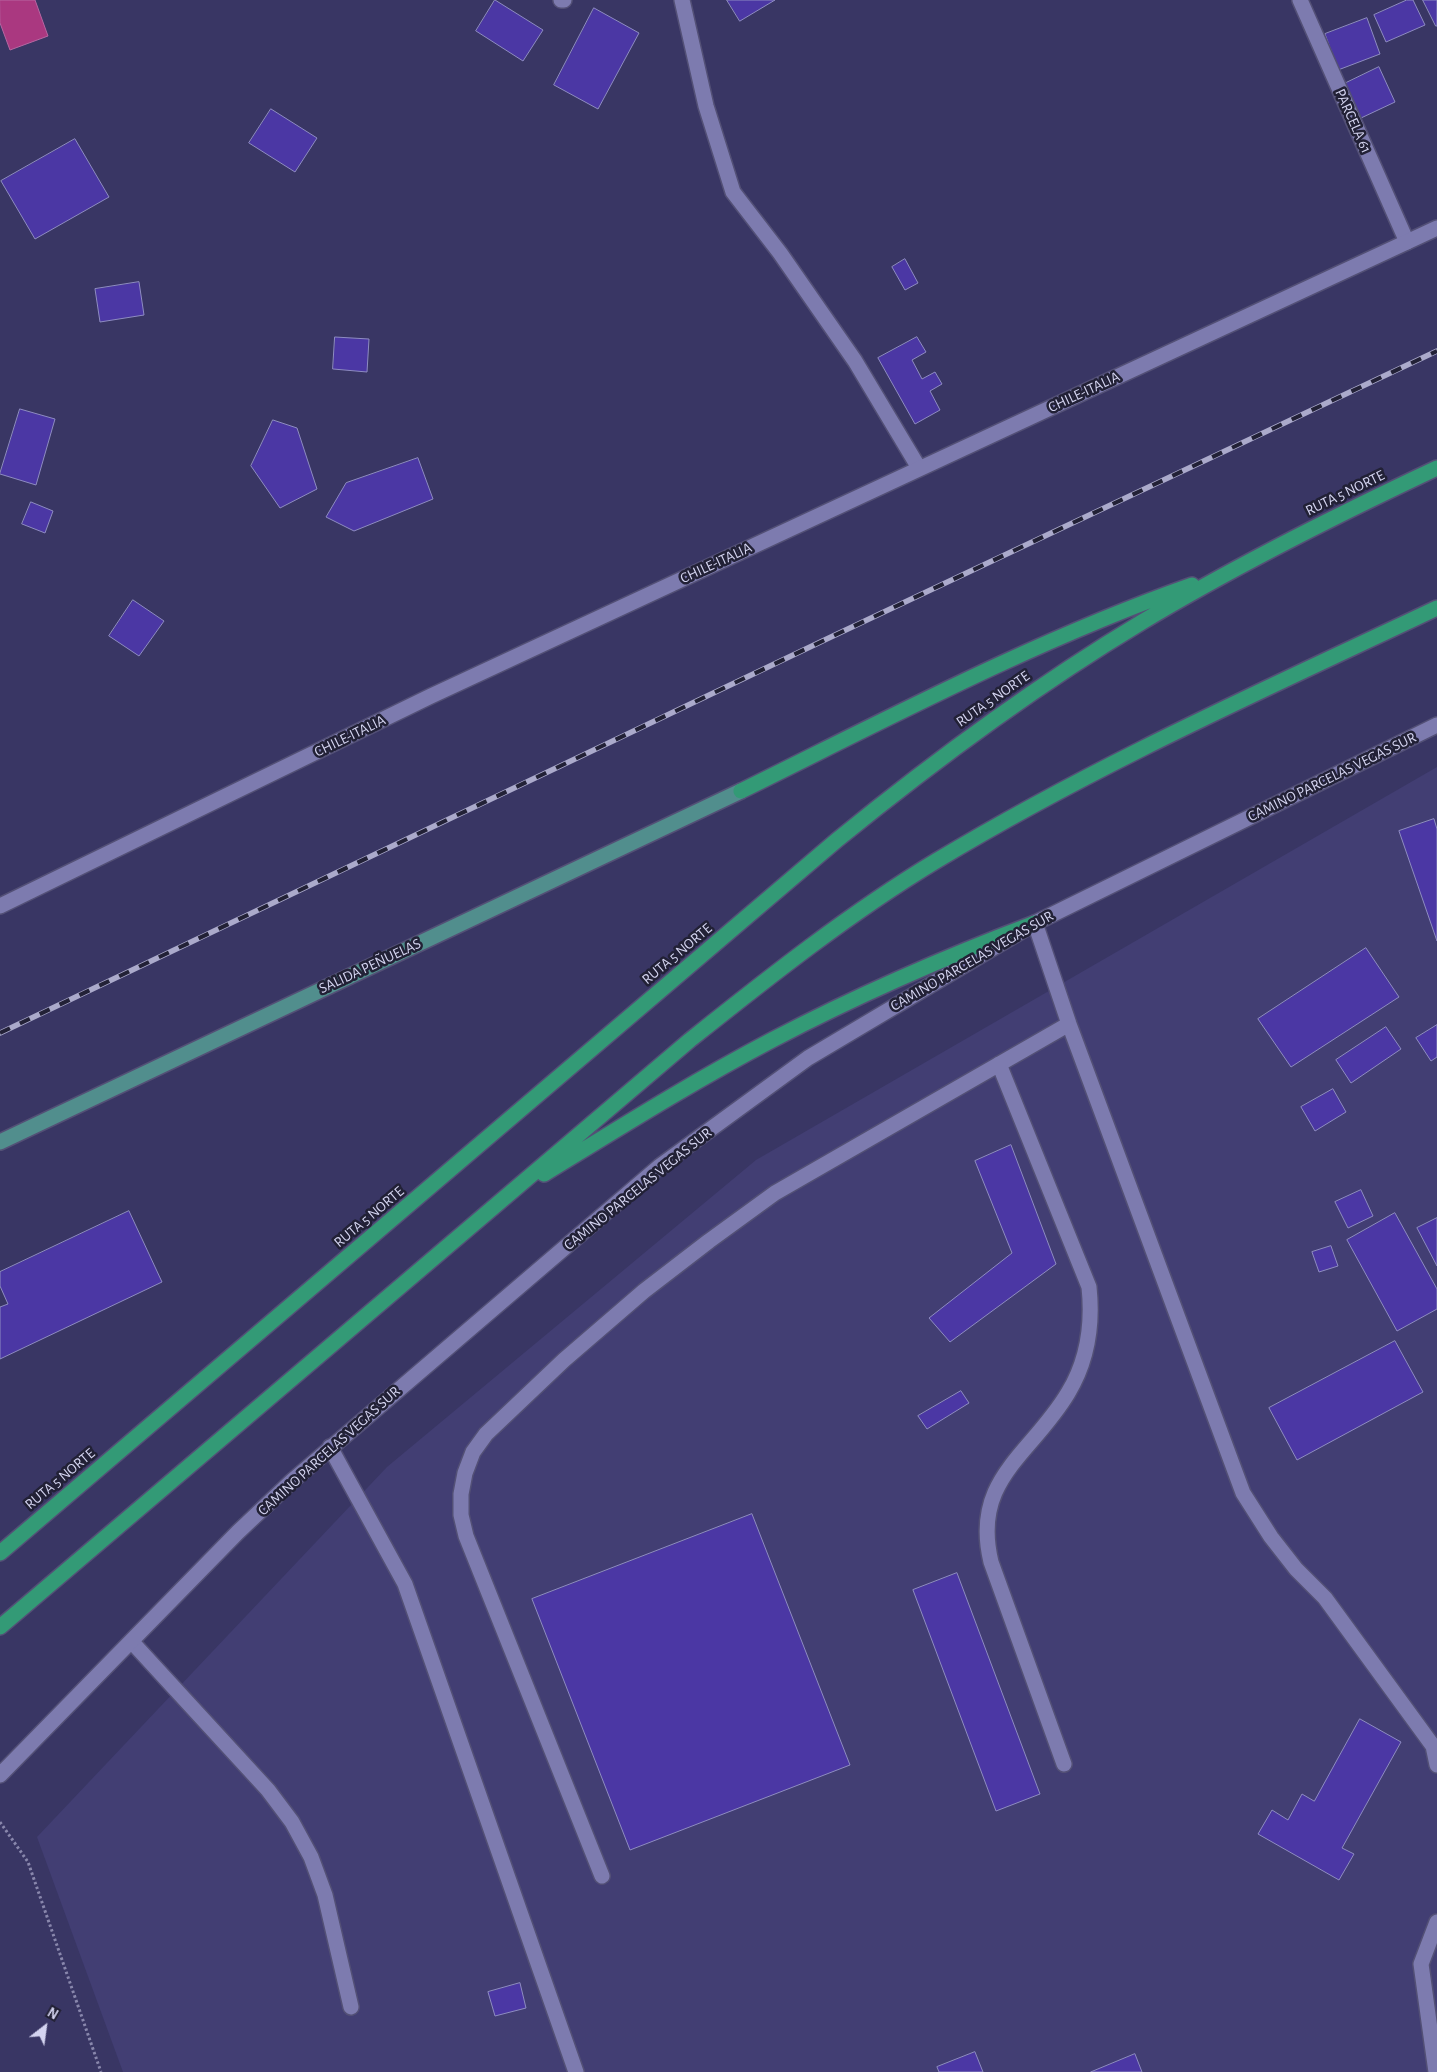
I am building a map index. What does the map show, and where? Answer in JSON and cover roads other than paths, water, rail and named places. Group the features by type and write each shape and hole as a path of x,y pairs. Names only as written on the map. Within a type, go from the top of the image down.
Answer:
{"highway":[{"name":"RUTA 5 NORTE","path":"0,1553 886,800 966,739 1049,681 1141,622 1229,572 1360,504 1437,468"},
{"path":"741,791 992,667 1151,599 1229,572"},
{"path":"0,1627 745,996 838,927 935,862 1029,807 1126,757 1437,608"},
{"path":"500,1202 616,1130 771,1041 894,980 1035,922"}],"main road":[{"name":"SALIDA PEÑUELAS","path":"0,1142 741,791"}],"street":[{"path":"682,0 706,106 733,192 780,253 855,361 919,468"},
{"name":"PARCELA 61","path":"1300,0 1407,242"},
{"name":"CHILE-ITALIA","path":"0,906 431,696 1437,228"},
{"name":"CAMINO PARCELAS VEGAS SUR","path":"0,1774 132,1642 238,1532 330,1447 667,1161 808,1058 1035,922 1437,725"},
{"path":"1035,922 1069,1024 1242,1492 1271,1537 1296,1569 1325,1598 1433,1746 1437,1765"},
{"path":"602,1876 466,1536 461,1515 460,1494 465,1473 474,1452 486,1434 564,1360 644,1291 709,1241 775,1194 1069,1024"},
{"path":"999,1064 1089,1287 1091,1301 1090,1330 1086,1350 1078,1373 1068,1394 997,1484 990,1502 987,1522 986,1542 991,1562 1064,1764"},
{"path":"330,1447 405,1584 576,2072"},
{"path":"132,1642 268,1790 292,1822 311,1857 325,1895 351,2007"},
{"path":"1436,2072 1421,1964 1437,1922"}],"railway":[{"path":"0,1033 1437,351"}]}
